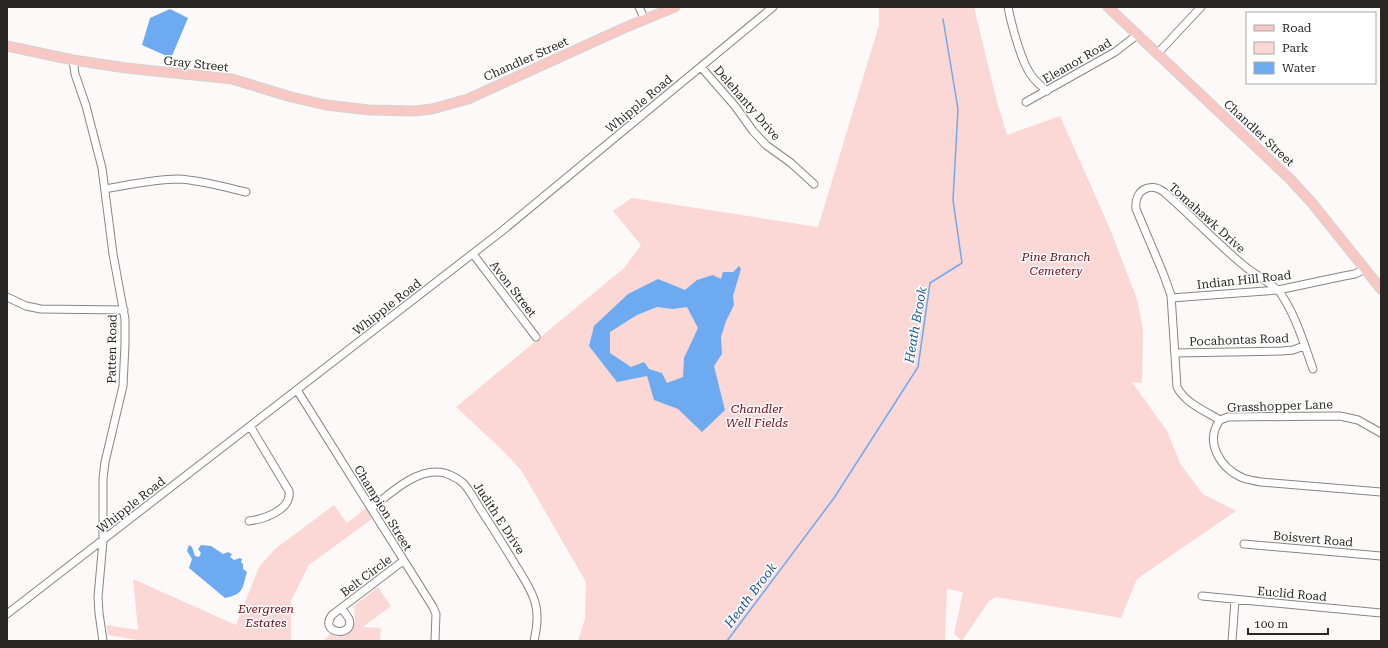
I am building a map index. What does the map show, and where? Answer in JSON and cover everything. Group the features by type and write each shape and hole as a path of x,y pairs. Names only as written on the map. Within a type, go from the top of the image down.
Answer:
{"main road":[{"name":"Chandler Street","path":"381,111 414,112 447,106 675,7"},
{"name":"Chandler Street","path":"1108,7 1290,179 1312,203 1381,289"},
{"name":"Gray Street","path":"7,46 73,60 133,69 222,78 317,103 381,111"}],"street":[{"path":"639,7 645,20"},
{"name":"Whipple Road","path":"7,614 473,254 571,176 773,7"},
{"path":"1008,7 1016,38 1027,70 1047,91"},
{"path":"1158,53 1201,7"},
{"name":"Eleanor Road","path":"1026,102 1115,52 1137,35"},
{"name":"Patten Road","path":"73,60 75,74 85,102 97,150 113,254 124,310 125,367 121,396 103,471 102,541 98,597 103,641"},
{"name":"Delehanty Drive","path":"701,67 766,145 791,163 814,184"},
{"path":"104,189 176,179 246,192"},
{"name":"Tomahawk Drive","path":"1220,420 1190,401 1179,390 1176,383 1171,298 1163,273 1136,210 1137,198 1149,187 1157,188 1164,192 1242,264 1278,290 1289,310 1313,369"},
{"name":"Avon Street","path":"473,254 536,337"},
{"name":"Indian Hill Road","path":"1171,298 1278,290 1355,274 1365,269"},
{"path":"7,297 26,306 42,309 124,310"},
{"name":"Pocahontas Road","path":"1174,353 1282,351 1293,350 1304,346"},
{"name":"Champion Street","path":"297,390 433,607 436,614 435,641"},
{"name":"Grasshopper Lane","path":"1381,433 1358,420 1340,416 1315,415 1228,417 1220,420 1213,431 1212,438 1216,452 1224,464 1241,477 1261,482 1381,492"},
{"path":"249,521 258,520 275,513 287,503 289,495 289,491 250,426"},
{"name":"Judith E Drive","path":"371,508 405,483 425,473 437,472 446,474 464,484 490,522 530,590 535,602 538,618 534,641"},
{"name":"Boisvert Road","path":"1244,544 1381,556"},
{"name":"Belt Circle","path":"341,608 404,561"},
{"name":"Euclid Road","path":"1202,596 1381,613"},
{"path":"1232,641 1235,600"}],"green space":[{"name":"Chandler Well Fields","path":"879,7 974,7 997,102 1007,135 1060,116 1110,229 1137,299 1143,329 1142,383 1132,382 1167,431 1181,465 1203,494 1236,511 1137,579 1121,618 996,597 989,601 962,641 954,634 963,592 947,589 945,641 578,641 585,619 586,582 521,470 499,447 456,407 624,268 641,245 613,211 632,198 818,227 879,25"},
{"name":"Evergreen Estates","path":"334,505 347,523 366,508 372,519 309,565 291,601 291,641 143,641 108,635 106,625 138,630 133,579 236,625 259,567 275,549"},
{"name":"Evergreen Estates","path":"378,587 391,606 363,627 381,628 380,641 322,641 331,634 338,637 349,633 355,622 354,606"}],"water":[{"path":"170,9 188,18 171,58 142,45 150,18"},
{"path":"739,266 741,269 733,296 734,305 726,321 721,337 722,354 714,366 725,410 702,432 678,409 654,400 647,376 617,382 589,346 594,326 628,294 658,279 685,290 697,280 713,275 721,279 723,272 733,272","holes":["657,307 673,309 687,307 698,328 684,358 683,377 667,383 662,373 649,369 644,362 631,367 610,353 610,332 637,315"]},
{"path":"189,545 192,547 195,556 199,557 201,553 198,549 201,545 211,546 223,554 228,552 232,554 230,557 234,560 240,558 242,559 241,562 243,564 243,569 247,572 241,590 236,595 225,598 189,568 192,559 187,551"}],"waterway":[{"name":"Heath Brook","path":"727,641 834,498 918,367 930,283 962,263 953,200 958,109 943,19"}],"park label":[{"name":"Pine Branch Cemetery","path":"1056,264"}]}
